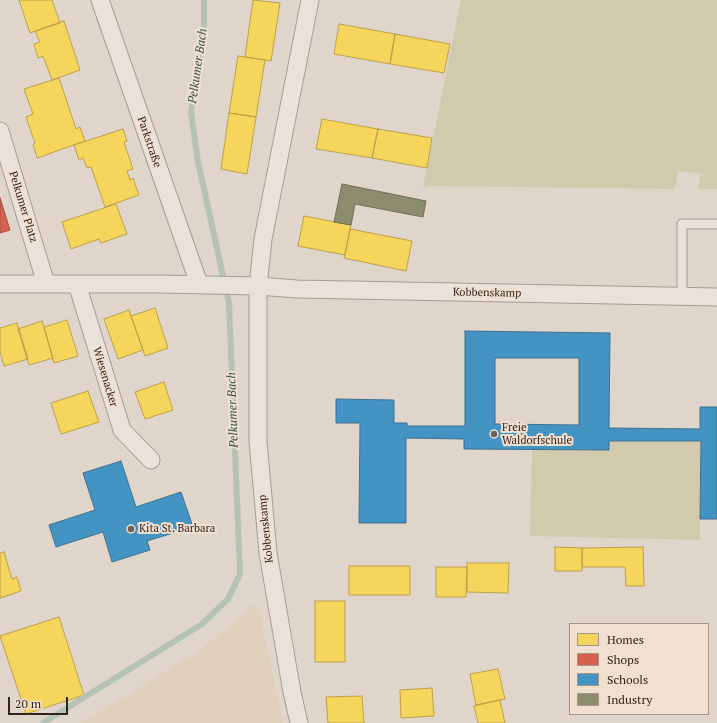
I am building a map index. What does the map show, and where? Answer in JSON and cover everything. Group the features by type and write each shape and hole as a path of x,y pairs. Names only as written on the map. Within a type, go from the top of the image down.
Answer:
{"street":[{"name":"Parkstraße","path":"100,0 205,284"},
{"name":"Kobbenskamp","path":"299,723 292,692 268,553 258,441 258,286 263,240 310,0"},
{"name":"Pelkumer Platz","path":"0,131 46,284"},
{"path":"0,284 205,284 258,286"},
{"name":"Wiesenacker","path":"77,284 122,430 151,460"},
{"name":"Kobbenskamp","path":"258,286 297,289 717,297"}],"lane":[{"path":"682,296 682,224 717,224"}],"shaded area":[{"path":"461,0 717,0 717,189 698,189 701,173 678,172 675,189 431,186 423,188"},
{"path":"609,441 701,441 700,540 530,536 532,449 609,450"},
{"path":"258,606 283,723 80,723 130,694 198,651 227,629 250,607"}],"building: Homes":[{"path":"19,0 52,0 60,23 30,33"},
{"path":"253,0 280,3 271,61 245,57"},
{"path":"64,21 80,70 52,80 43,56 38,58 34,44 40,42 35,31"},
{"path":"339,24 395,34 390,64 334,54"},
{"path":"395,34 450,44 444,73 390,64"},
{"path":"238,56 265,60 256,117 229,113"},
{"path":"59,78 76,129 80,127 85,141 37,158 33,144 35,143 26,117 33,114 24,89"},
{"path":"229,113 256,117 247,174 221,169"},
{"path":"322,119 378,129 372,158 316,149"},
{"path":"123,129 127,141 124,142 133,169 127,171 130,180 133,178 139,195 105,207 91,167 87,168 83,158 79,160 74,145"},
{"path":"378,129 432,138 427,168 372,158"},
{"path":"116,204 127,234 101,243 99,239 71,249 62,222"},
{"path":"304,216 351,225 345,255 298,246"},
{"path":"350,229 412,241 406,271 344,258"},
{"path":"155,308 168,348 145,356 131,316"},
{"path":"129,310 143,350 118,359 104,319"},
{"path":"67,320 78,356 54,363 44,327"},
{"path":"42,321 53,358 29,365 18,329"},
{"path":"17,323 28,359 4,366 0,352 0,328"},
{"path":"164,382 173,410 145,419 135,392"},
{"path":"88,391 99,422 61,434 51,403"},
{"path":"555,547 582,548 582,571 555,571"},
{"path":"643,547 644,586 626,586 625,567 582,567 582,548"},
{"path":"4,552 12,579 17,577 21,591 0,598 0,553"},
{"path":"467,563 509,563 508,593 467,592"},
{"path":"349,566 410,566 410,595 349,595"},
{"path":"436,567 467,567 466,597 436,597"},
{"path":"315,601 345,601 345,662 315,662"},
{"path":"59,617 84,695 26,714 0,636"},
{"path":"498,669 505,699 476,705 470,674"},
{"path":"432,688 434,716 401,718 400,690"},
{"path":"362,696 364,723 328,723 326,697"},
{"path":"500,700 505,723 478,723 474,706"}],"building: Shops":[{"path":"0,198 10,230 0,233"}],"building: Schools":[{"path":"465,331 610,333 609,428 700,429 700,407 717,407 717,519 700,519 701,441 609,441 609,450 464,449 464,439 406,438 406,523 359,523 360,423 336,423 336,399 394,400 394,423 407,423 407,426 465,426","holes":["495,358 579,358 579,425 495,424"]},
{"path":"121,461 136,507 181,492 193,527 147,541 150,550 112,562 103,532 56,547 49,525 95,510 83,473"}],"building: Industry":[{"path":"342,184 426,201 423,217 355,204 351,225 334,222"}],"waterway":[{"name":"Pelkumer Bach","path":"43,723 202,624 228,599 240,574 229,303 198,162 191,112 204,37 204,0"}],"place":[{"name":"Freie Waldorfschule","path":"494,434"},
{"name":"Kita St. Barbara","path":"131,529"}]}
